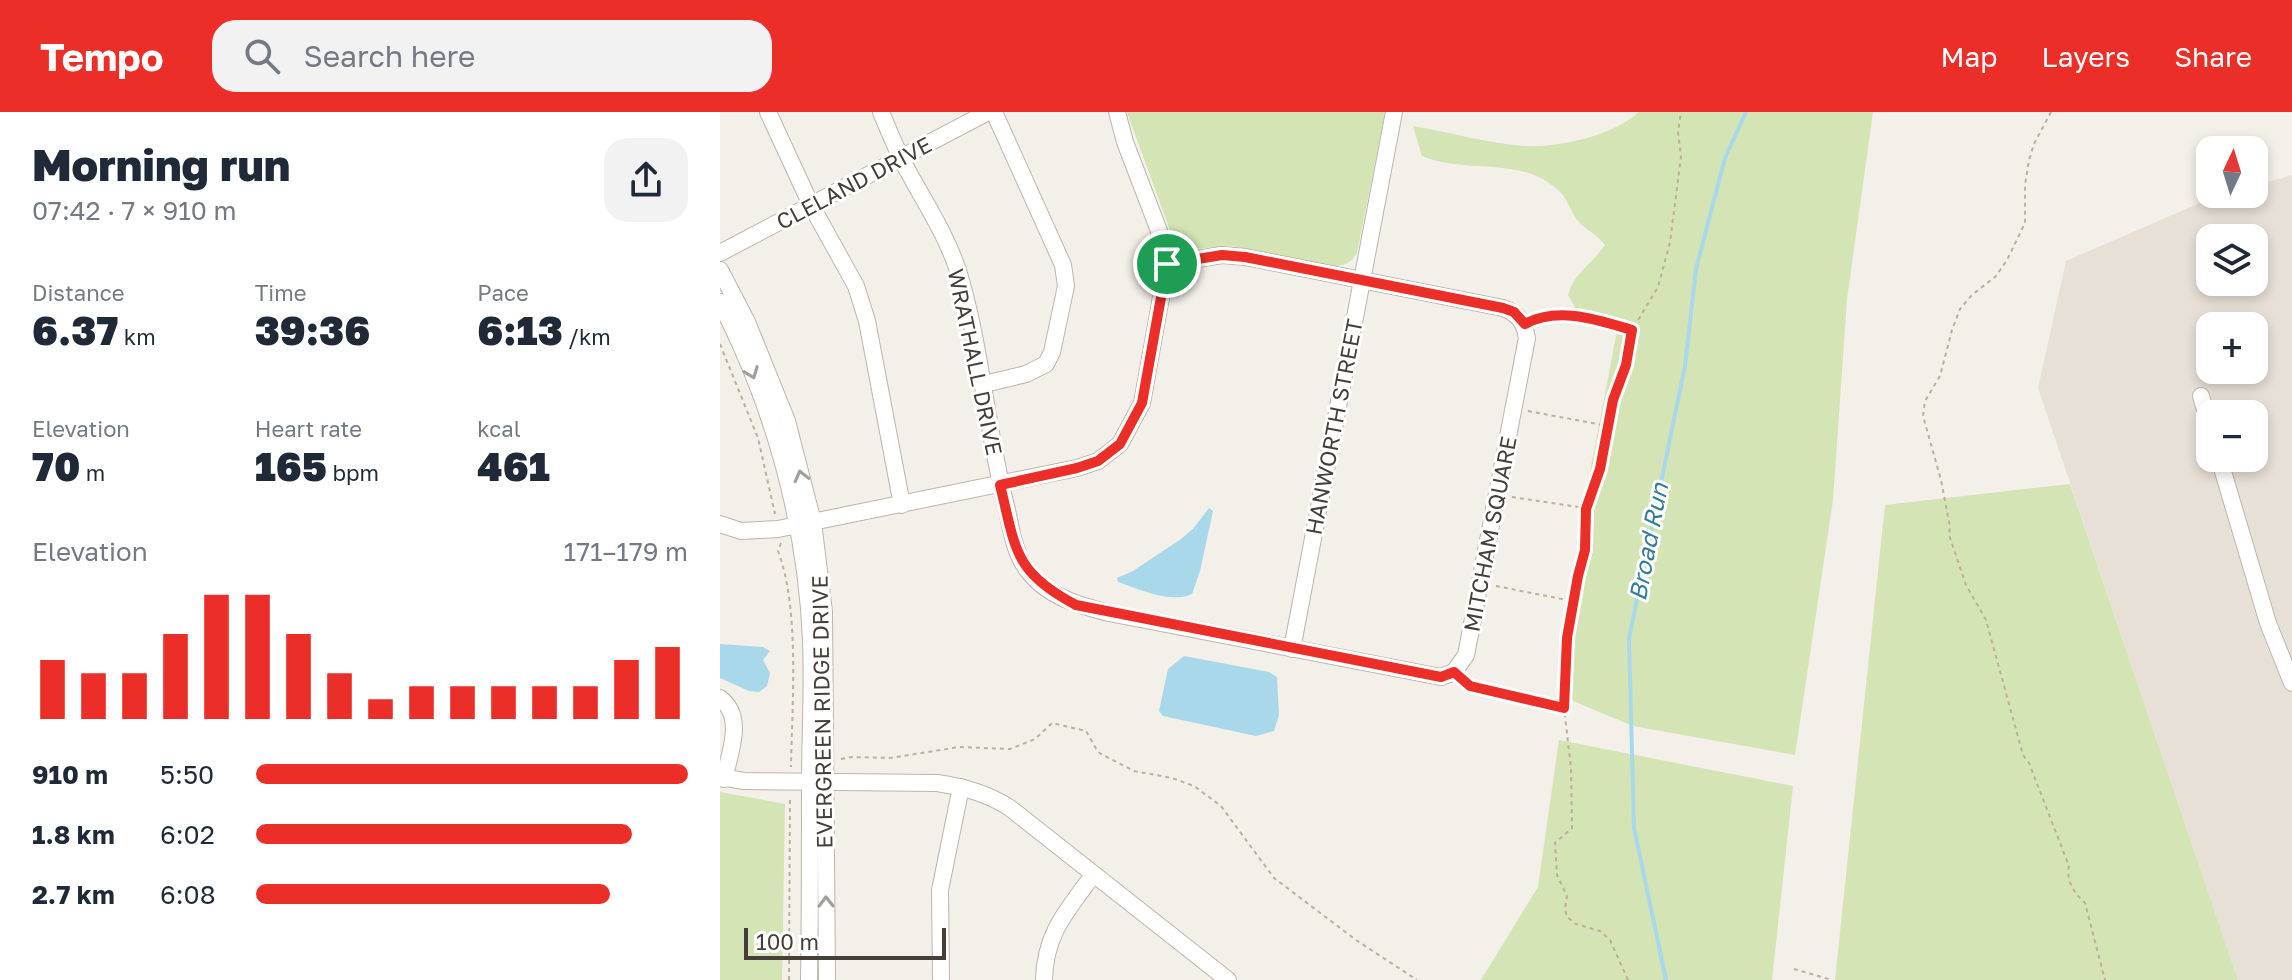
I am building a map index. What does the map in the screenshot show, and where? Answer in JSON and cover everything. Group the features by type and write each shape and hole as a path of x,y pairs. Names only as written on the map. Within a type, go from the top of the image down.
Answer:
{"street":[{"path":"768,112 811,205 856,286 867,321 902,505"},
{"name":"WRATHALL DRIVE","path":"881,112 902,159 950,247 960,278 984,384 1000,485"},
{"name":"CLELAND DRIVE","path":"720,253 988,112"},
{"path":"984,384 1026,374 1046,364 1052,352 1066,286 1063,265 994,112"},
{"path":"720,524 741,531 778,529 902,505 1077,468 1098,461 1120,444 1142,403 1167,264 1159,231 1117,112"},
{"name":"HANWORTH STREET","path":"1292,649 1394,112"},
{"path":"1167,264 1222,255 1245,257 1503,308 1514,312 1525,324"},
{"name":"EVERGREEN RIDGE DRIVE","path":"720,270 747,322 787,421 805,523 827,980"},
{"name":"EVERGREEN RIDGE DRIVE","path":"720,302 742,346 805,523"},
{"name":"MITCHAM SQUARE","path":"1454,672 1466,655 1527,338 1525,324"},
{"path":"2201,396 2202,400"},
{"path":"2223,472 2268,623 2292,683"},
{"path":"1000,485 1021,558 1032,576 1051,592 1076,605 1441,677 1454,672"},
{"path":"720,698 732,710 735,725 722,778 937,783 988,796 1010,808 1228,980"},
{"name":"EVERGREEN RIDGE DRIVE","path":"809,980 818,781"},
{"path":"941,980 940,890 961,787"},
{"path":"1044,980 1046,953 1052,934 1093,875"}],"path":[{"path":"1628,980 1610,940 1600,931 1576,924 1567,917 1567,896 1557,875 1555,843 1572,828 1571,768 1564,708 1567,638 1585,550 1586,509 1600,469 1613,400 1626,365 1632,330 1658,287 1670,242 1681,157 1678,132 1681,112"},
{"path":"2051,112 2029,160 2025,185 2025,223 2001,268 1960,309 1940,376 1925,401 1923,423 1941,480 1949,535 1956,557 1974,603 1986,620 2023,755 2029,763 2069,866 2067,876 2077,896 2085,903 2105,980"},
{"path":"1525,324 1535,319 1581,316 1632,330"},
{"path":"720,344 758,438 781,545 778,551 786,571 793,653 789,980"},
{"path":"1514,409 1609,426"},
{"path":"1497,495 1586,509"},
{"path":"1480,582 1573,601"},
{"path":"1454,672 1470,686 1564,708"},
{"path":"840,759 890,758 959,747 1010,749 1035,739 1052,723 1086,731 1103,755 1134,771 1172,778 1194,786 1221,806 1274,878 1356,940 1417,980"},
{"path":"1794,969 1832,980"}],"shaded area":[{"path":"2292,175 2292,980 2238,980 2038,388 2066,261 2196,205 2196,208 2268,208 2268,182"}],"green space":[{"path":"1127,112 1385,112 1357,253 1346,264 1331,266 1233,246 1193,249 1180,246 1171,233"},
{"path":"1639,112 1873,112 1847,299 1833,500 1795,755 1633,726 1566,698 1571,635 1589,528 1589,477 1618,326 1610,319 1577,311 1568,295 1579,275 1605,245 1578,221 1562,194 1547,182 1513,169 1457,164 1422,156 1413,126 1496,142 1537,146 1600,134"},
{"path":"2070,484 2238,980 1835,980 1885,505"},
{"path":"1559,740 1793,786 1772,980 1481,980 1538,887"},
{"path":"720,792 785,804 782,980 720,980"}],"water":[{"path":"1209,508 1213,511 1192,594 1184,597 1165,596 1118,582 1117,578 1181,539"},
{"path":"720,644 763,647 770,651 763,660 770,673 767,686 759,692 749,691 720,678"},
{"path":"1184,656 1269,672 1277,677 1279,715 1274,731 1256,736 1163,716 1159,711 1168,669"}],"waterway":[{"name":"Broad Run","path":"1666,980 1634,828 1629,638 1685,366 1696,269 1725,158 1746,112"}],"route":[{"path":"1222,255 1245,257 1503,308 1514,312 1525,324 1535,319 1581,316 1632,330 1626,365 1613,400 1600,469 1586,509 1585,550 1567,638 1564,708 1470,686 1454,672 1441,677 1076,605 1051,592 1032,576 1017,550 1000,485 1098,461 1120,444 1142,403 1167,264 1222,255"}]}
